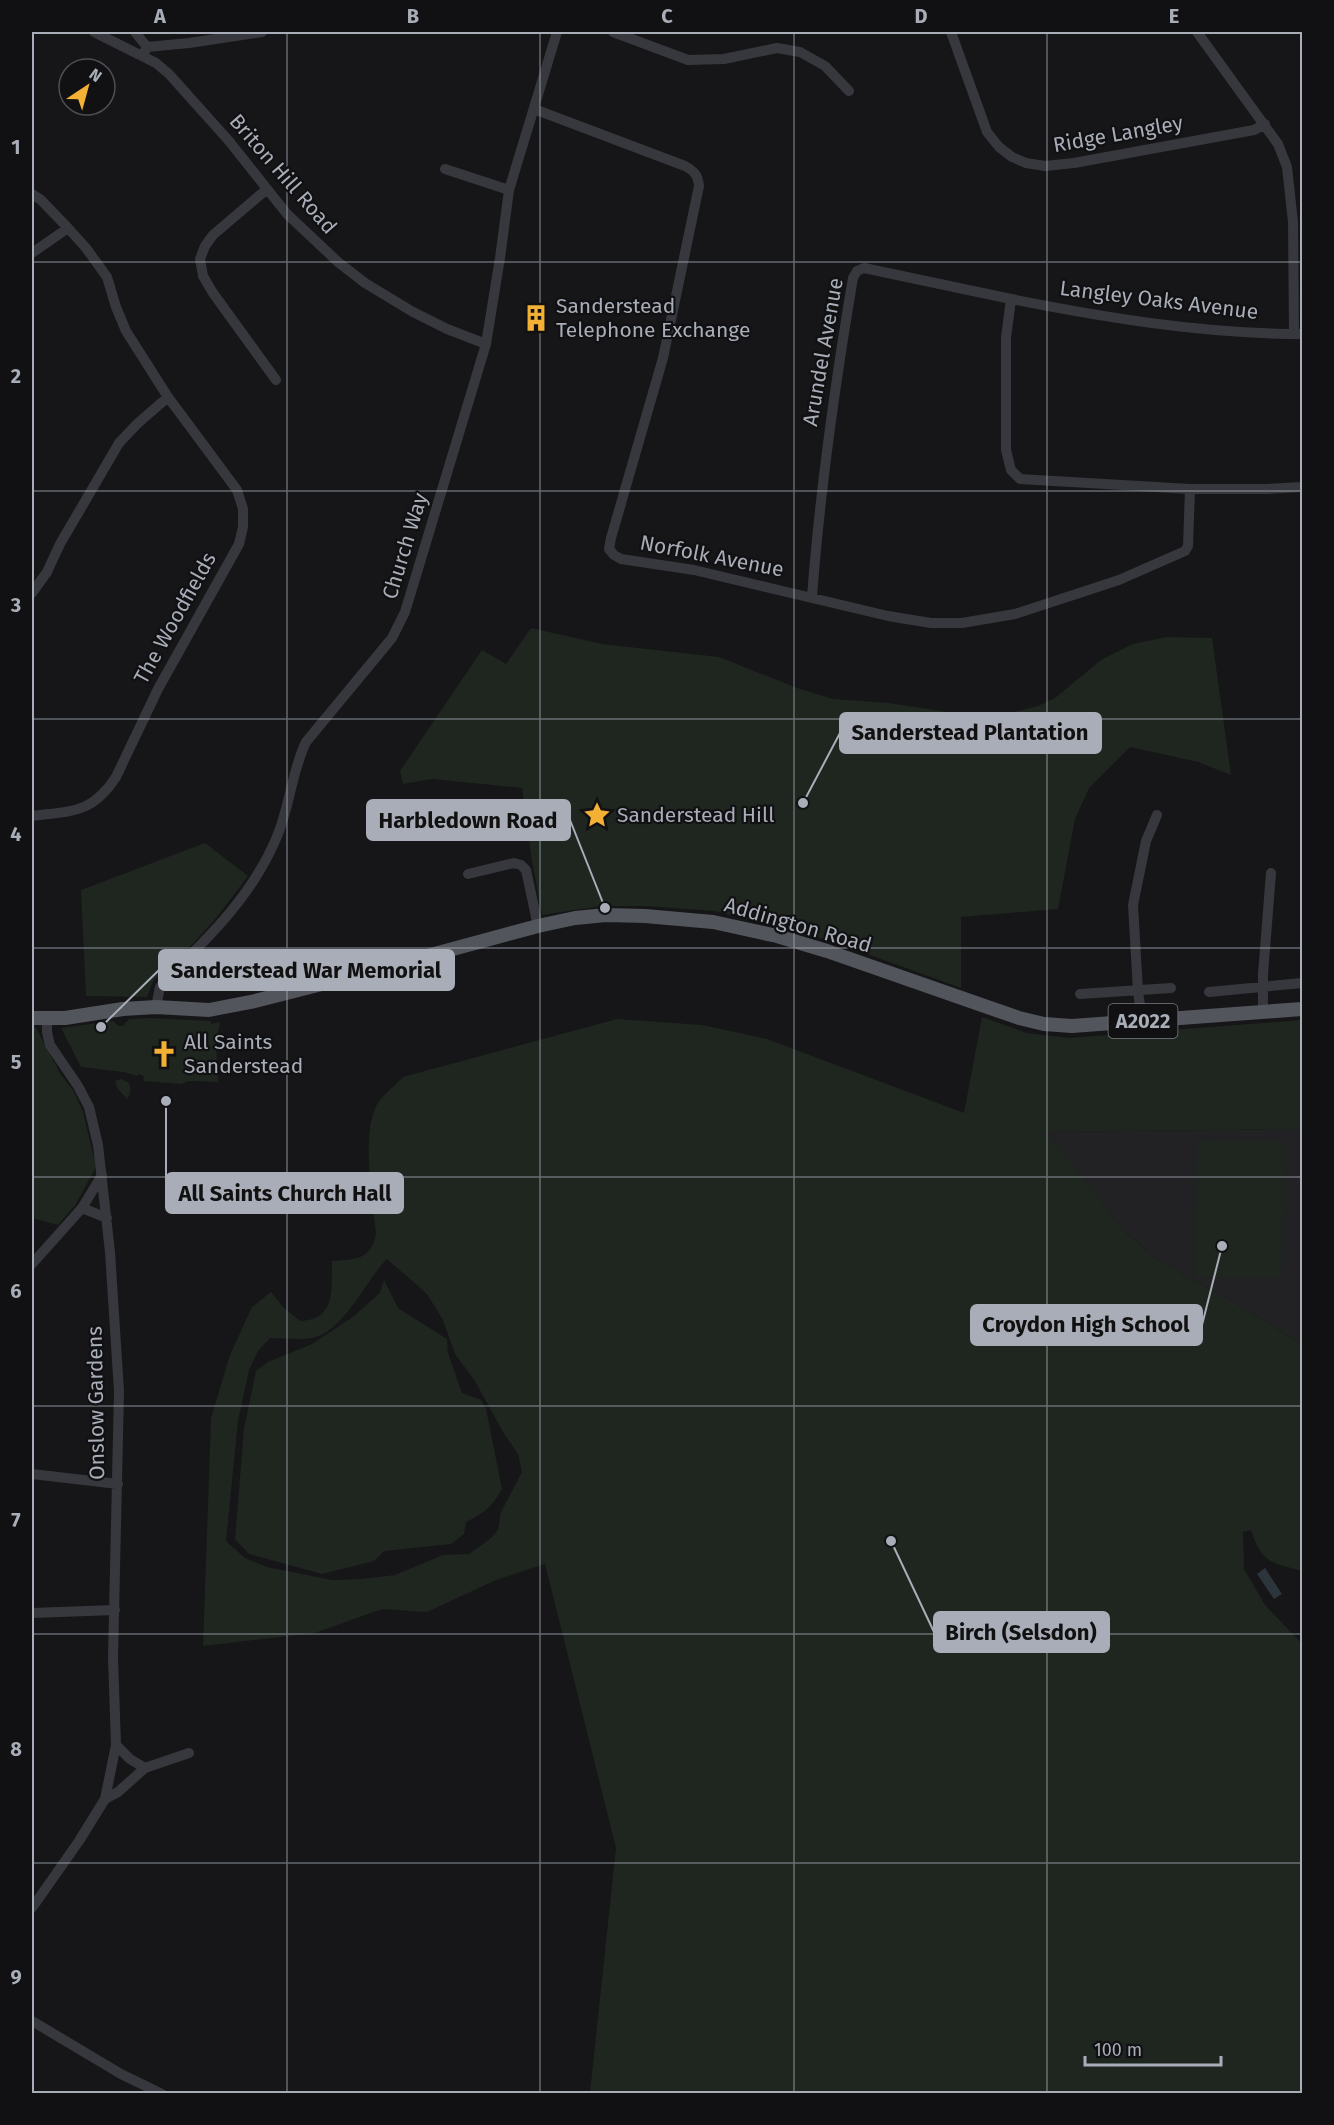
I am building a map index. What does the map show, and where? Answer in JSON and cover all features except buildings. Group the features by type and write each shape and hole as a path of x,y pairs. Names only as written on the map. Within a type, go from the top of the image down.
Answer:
{"main road":[{"name":"Addington Road","path":"36,1019 156,1007 209,1010 255,1001 538,926 575,918 606,915 645,915 713,922 777,936 827,951 985,1007 1044,1024 1072,1026 1302,1009"}],"street":[{"name":"Briton Hill Road","path":"94,32 145,52 169,74 229,141 287,214 311,238 365,283 422,316 486,344"},
{"path":"135,32 145,52 262,32"},
{"name":"Church Way","path":"156,1007 160,987 166,979 222,923 256,878 278,834 298,759 306,742 392,638 405,612 486,344 501,258 509,190 557,32"},
{"path":"613,32 688,60 724,59 777,48 800,52 825,66 849,91"},
{"name":"Ridge Langley","path":"951,32 987,132 999,147 1012,157 1026,163 1045,166 1074,163 1254,130 1265,124"},
{"path":"1197,32 1265,124 1278,144 1287,167 1293,222 1298,334"},
{"name":"Norfolk Avenue","path":"534,109 685,166 698,178 699,186 663,358 609,549 614,555 621,559 694,570 888,616 931,623 962,623 1015,614 1119,580 1185,551 1188,546 1190,489"},
{"path":"445,169 509,190"},
{"path":"267,189 213,235 200,259 203,276 213,293 276,380"},
{"name":"The Woodfields","path":"32,194 41,200 68,228 107,277 126,331 168,397 237,490 243,509 243,527 239,544 158,689 108,790 82,809 32,816"},
{"path":"32,253 68,228"},
{"name":"Arundel Avenue","path":"812,597 826,444 853,278 857,271 872,268 1011,299"},
{"path":"1011,299 1006,338 1006,450 1011,470 1020,479 1190,489 1302,487"},
{"name":"Langley Oaks Avenue","path":"1011,299 1138,321 1211,330 1298,334"},
{"path":"32,593 47,572 64,536 118,443 168,397"},
{"path":"1142,1021 1133,905 1146,841 1157,815"},
{"path":"468,874 514,863 521,865 526,870 538,926"},
{"path":"1263,1013 1271,873"},
{"path":"1209,992 1302,983"},
{"path":"1080,994 1138,992 1171,988"},
{"name":"Onslow Gardens","path":"36,1019 47,1032 50,1045 78,1086 89,1107 98,1145 107,1218 119,1391 113,1658 116,1745 105,1799"},
{"path":"32,1264 82,1208 102,1175"},
{"path":"82,1208 107,1218"},
{"path":"32,1474 118,1484"},
{"path":"32,1613 115,1610"},
{"path":"116,1745 130,1759 145,1768"},
{"path":"32,1908 105,1799 118,1792 145,1768 189,1753"},
{"path":"32,2021 162,2094"}],"shaded area":[{"path":"531,628 602,644 719,657 797,688 833,699 889,703 979,717 1006,714 1038,706 1055,698 1101,660 1133,644 1166,637 1212,638 1231,775 1198,762 1130,747 1089,788 1075,819 1058,909 961,917 961,988 829,940 715,911 646,906 601,906 542,915 522,788 432,779 403,784 400,771 482,650 506,664"},
{"path":"205,843 248,876 216,918 188,949 153,981 147,997 86,996 81,890"},
{"path":"982,1017 1027,1033 1069,1038 1302,1020 1302,1129 1046,1132 1125,1232 1158,1260 1249,1311 1302,1345 1302,1571 1269,1560 1259,1549 1251,1530 1243,1532 1244,1569 1265,1605 1302,1644 1302,2093 590,2093 616,1848 545,1564 496,1580 427,1612 382,1609 315,1633 203,1646 211,1418 230,1355 252,1307 271,1292 284,1308 300,1321 312,1319 326,1309 330,1301 332,1261 360,1257 366,1254 374,1243 376,1234 370,1184 370,1128 380,1100 403,1077 617,1019 702,1025 767,1039 964,1113","holes":["387,1259 427,1294 443,1320 455,1354 475,1381 518,1454 522,1472 501,1512 498,1530 490,1539 469,1554 443,1555 395,1575 362,1579 332,1580 267,1567 245,1558 226,1541 238,1421 249,1370 258,1351 270,1338 312,1338 323,1334 344,1316"]},
{"path":"129,1019 211,1021 211,1024 220,1022 216,1045 218,1082 189,1081 181,1084 143,1081 144,1076 138,1074 137,1076 124,1072 81,1067 61,1028 113,1021 118,1026 123,1026"},
{"path":"35,1026 61,1075 73,1090 83,1112 96,1167 76,1204 58,1225 32,1218 32,1027"},
{"path":"121,1079 129,1083 130,1092 127,1099 118,1089 115,1081"},
{"path":"1302,1129 1302,1345 1249,1311 1158,1260 1125,1232 1045,1132"},
{"path":"1197,1140 1283,1141 1282,1278 1196,1277"},
{"path":"384,1280 398,1308 447,1339 448,1353 462,1393 481,1400 486,1409 502,1489 487,1509 466,1522 464,1534 451,1544 384,1551 374,1561 322,1574 249,1554 235,1539 244,1429 256,1371 268,1362 312,1344 353,1317 380,1293"},
{"path":"1265,1568 1282,1594 1274,1599 1257,1574"}],"place":[{"name":"Sanderstead Telephone Exchange","path":"536,318"},
{"name":"Sanderstead Plantation","path":"803,803"},
{"name":"Sanderstead Hill","path":"597,815"},
{"name":"Harbledown Road","path":"605,908"},
{"name":"Sanderstead War Memorial","path":"101,1027"},
{"name":"All Saints Sanderstead","path":"164,1054"},
{"name":"All Saints Church Hall","path":"166,1101"},
{"name":"Croydon High School","path":"1222,1246"},
{"name":"Birch (Selsdon)","path":"891,1541"}]}
